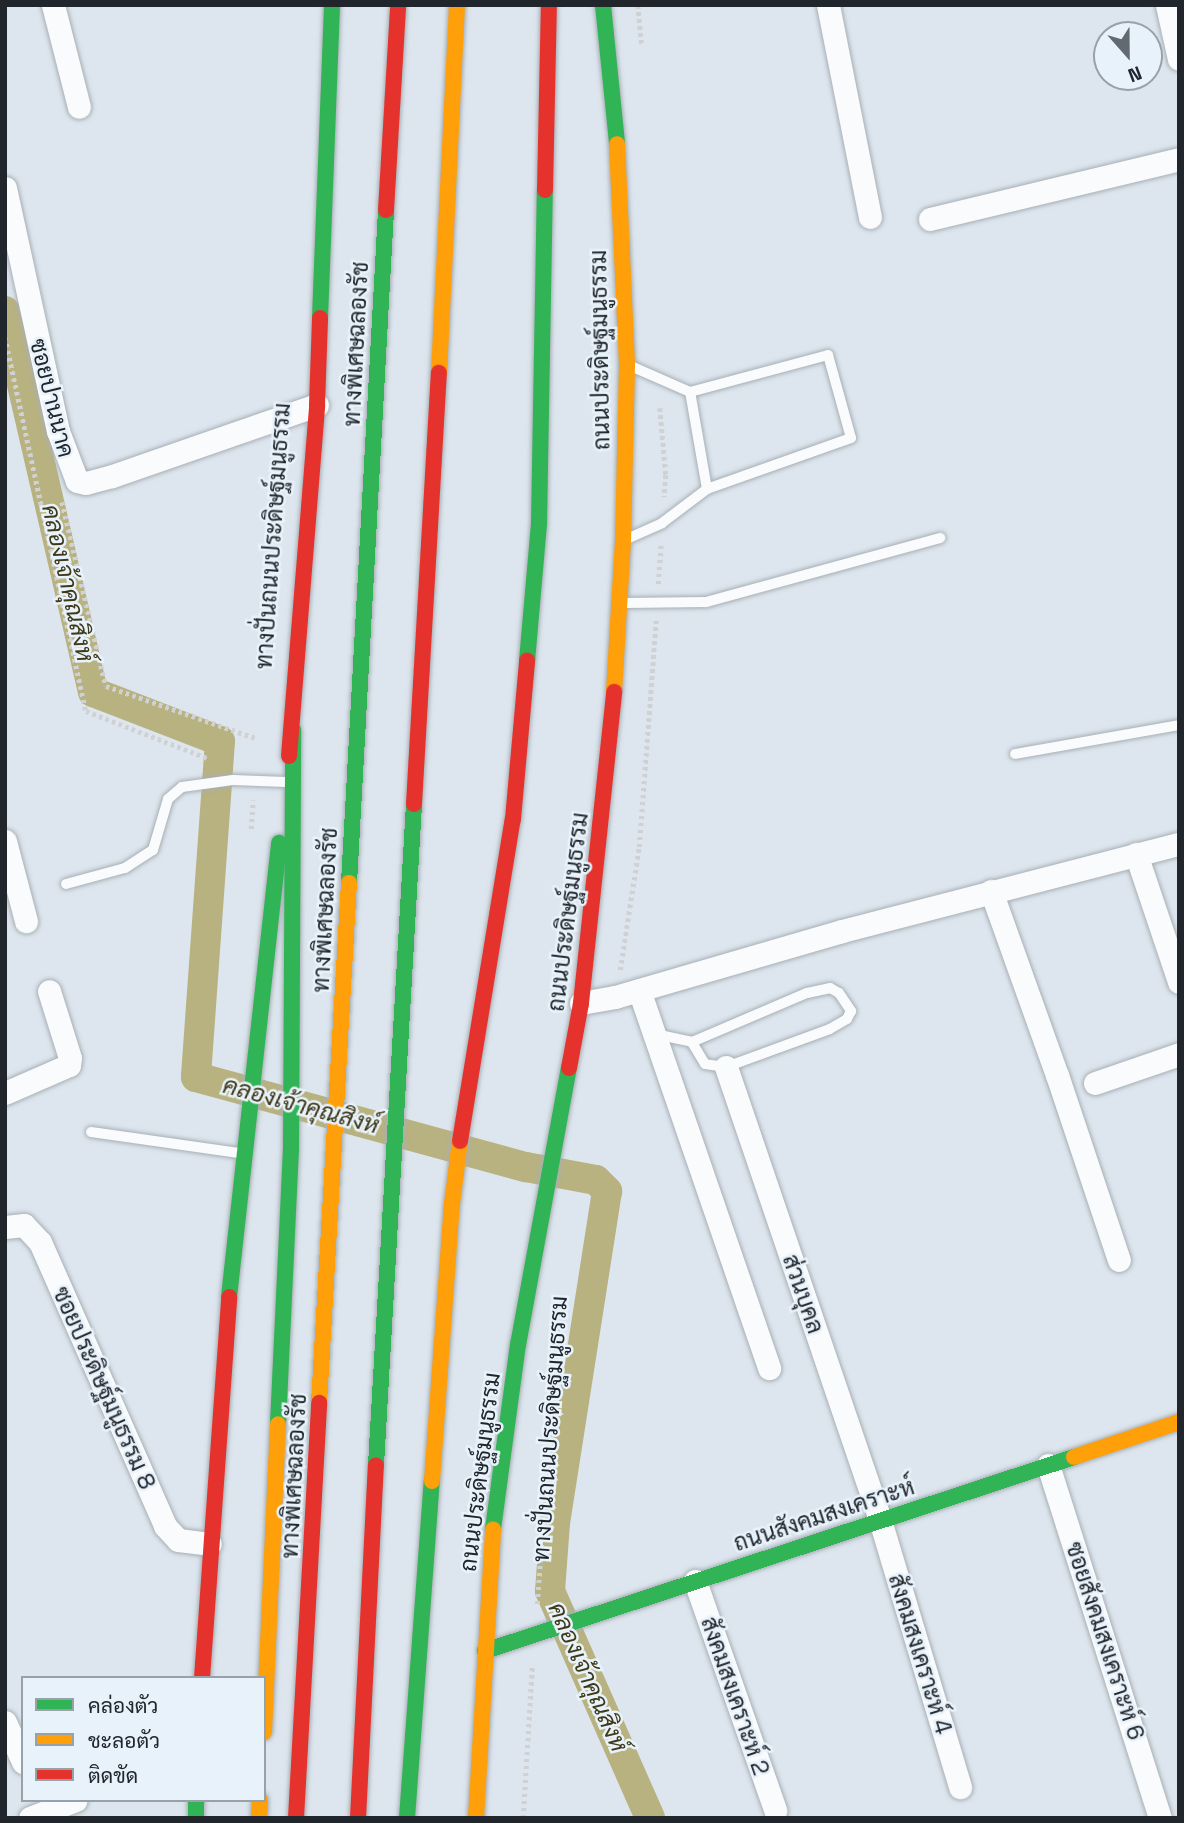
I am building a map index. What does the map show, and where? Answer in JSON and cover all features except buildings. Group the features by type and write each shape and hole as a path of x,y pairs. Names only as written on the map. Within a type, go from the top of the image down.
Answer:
{"main road":[{"path":"202,1676 210,1544 242,1153 293,730 317,405 332,5"},
{"name":"ทางพิเศษฉลองรัช","path":"296,1818 398,5"},
{"path":"358,1818 379,1407 441,347 457,5"},
{"path":"407,1818 452,1204 465,1104 513,819 539,524 549,5"},
{"name":"ถนนประดิษฐ์มนูธรรม","path":"476,1818 485,1651 503,1448 518,1346 581,1003 601,837 619,603 627,364 615,104 603,5"},
{"path":"266,1697 279,1466 293,1078 293,730"},
{"name":"ถนนสังคมสงเคราะห์","path":"485,1651 1179,1422"}],"street":[{"path":"53,5 79,107"},
{"path":"828,5 870,217"},
{"path":"1167,5 1179,59"},
{"path":"930,219 1179,159"},
{"name":"ซอยปานนาค","path":"5,188 58,431 77,481 86,483 112,476 317,405"},
{"path":"5,841 26,921"},
{"path":"581,1003 639,990 991,891 1179,844"},
{"path":"1136,854 1179,982"},
{"path":"991,891 1119,1260"},
{"path":"639,990 769,1368"},
{"path":"5,1093 69,1065 71,1058 49,991"},
{"path":"1095,1083 1179,1054"},
{"name":"ส่วนบุคล","path":"726,1067 880,1520"},
{"name":"ซอยประดิษฐ์มนูธรรม 8","path":"5,1227 24,1225 40,1242 165,1526 178,1540 210,1544"},
{"name":"ซอยสังคมสงเคราะห์ 6","path":"1048,1465 1160,1818"},
{"name":"สังคมสงเคราะห์ 4","path":"880,1520 960,1787"},
{"name":"สังคมสงเคราะห์ 2","path":"695,1581 775,1810"},
{"path":"5,1722 21,1758"},
{"path":"38,1810 68,1802"}],"lane":[{"path":"622,541 662,523 707,489 851,438 828,355 690,392 627,364"},
{"path":"690,392 707,489"},
{"path":"619,603 706,602 940,538"},
{"path":"1016,754 1179,725"},
{"path":"66,884 125,868 153,850 168,799 174,791 195,783 233,780 286,782"},
{"path":"654,1034 692,1042 807,993 830,988 846,1001 851,1011 847,1019 830,1029 726,1067 705,1064 692,1042"},
{"path":"92,1132 242,1153"}],"path":[{"path":"5,337 86,711 207,758"},
{"path":"61,496 106,686 258,739"},
{"path":"250,833 258,726"},
{"name":"ทางปั่นถนนประดิษฐ์มนูธรรม","path":"523,1818 558,1309"}],"waterway":[{"name":"คลองเจ้าคุณสิงห์","path":"5,311 93,692 220,741 196,1077 526,1167 596,1180 607,1191 555,1523 550,1591 650,1818"}],"traffic: fast":[{"path":"320,318 332,5"},
{"path":"603,5 617,144"},
{"path":"527,661 539,524 545,190"},
{"path":"349,883 386,210"},
{"path":"278,1424 291,1150 293,730"},
{"path":"376,1465 414,804"},
{"path":"229,1297 279,843"},
{"path":"493,1529 518,1345 569,1068"},
{"path":"485,1651 1074,1457"},
{"path":"407,1818 432,1481"},
{"path":"196,1802 196,1818"}],"traffic: slow":[{"path":"439,373 457,5"},
{"path":"614,692 623,541 627,364 617,144"},
{"path":"319,1403 349,883"},
{"path":"432,1481 452,1204 460,1141"},
{"path":"1074,1457 1179,1422"},
{"path":"266,1688 278,1424"},
{"path":"476,1818 493,1529"},
{"path":"259,1818 260,1802"}],"traffic: jam":[{"path":"386,210 398,5"},
{"path":"545,190 549,5"},
{"path":"289,756 317,405 320,318"},
{"path":"414,804 439,373"},
{"path":"460,1141 513,819 527,661"},
{"path":"569,1068 581,1003 614,692"},
{"path":"202,1676 229,1297"},
{"path":"296,1818 319,1403"},
{"path":"358,1818 376,1465"}]}
